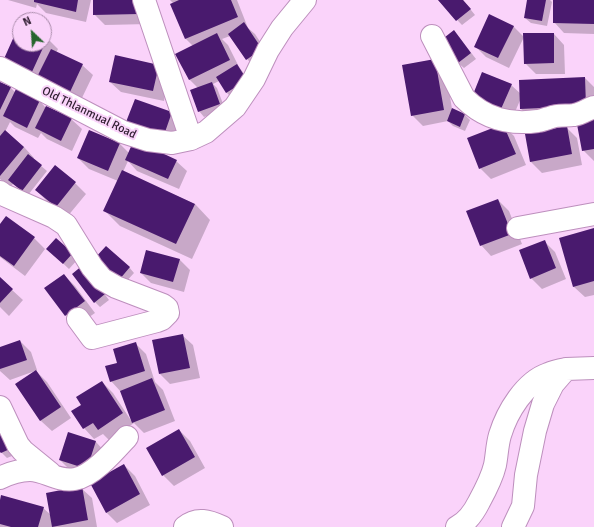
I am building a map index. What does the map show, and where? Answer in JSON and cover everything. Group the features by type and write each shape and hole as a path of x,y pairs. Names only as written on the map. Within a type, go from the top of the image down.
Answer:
{"street":[{"path":"144,0 190,139"},
{"name":"Old Thlanmual Road","path":"0,68 123,132 148,140 172,143 190,139 206,132 235,107 254,79 268,50 282,28 305,0"},
{"path":"432,36 464,98 482,113 507,121 527,122 540,121 557,116 575,115 594,106"},
{"path":"0,192 54,217 66,225 92,267 102,279 163,305 167,308 168,313 162,319 156,321 92,338 78,319"},
{"path":"518,228 594,214"},
{"path":"457,527 474,512 484,493 495,466 500,435 513,406 528,387 548,374 566,369 594,368"},
{"path":"513,527 522,506 526,475 535,431 543,404 553,384 566,369"},
{"path":"0,407 18,445 23,451 58,479"},
{"path":"0,478 15,471 31,470 58,479 75,479 103,463 127,437"},
{"path":"185,527 197,520 210,522 222,527"}],"building":[{"path":"34,0 78,0 76,12 34,2"},
{"path":"93,0 138,0 139,14 93,15"},
{"path":"179,0 231,0 238,17 185,39 170,4"},
{"path":"438,0 463,0 471,9 456,21"},
{"path":"527,0 546,0 542,21 524,18"},
{"path":"553,0 594,0 594,24 553,23"},
{"path":"489,14 514,26 498,58 474,47"},
{"path":"244,22 262,49 246,60 228,34"},
{"path":"454,30 471,53 458,63 440,41"},
{"path":"217,33 230,60 189,80 175,54"},
{"path":"523,33 554,33 554,63 524,64"},
{"path":"12,41 12,52 41,52 31,74 3,61"},
{"path":"52,49 83,64 70,92 37,77 50,52 52,52"},
{"path":"115,55 159,65 153,91 109,82"},
{"path":"435,59 444,110 411,116 402,65"},
{"path":"237,64 247,80 226,93 216,77"},
{"path":"482,72 512,84 501,109 472,97"},
{"path":"585,77 586,106 520,109 519,80"},
{"path":"0,82 11,87 0,110"},
{"path":"212,82 220,104 198,112 190,90"},
{"path":"16,89 40,100 27,128 3,116"},
{"path":"135,99 172,112 164,135 126,122"},
{"path":"46,106 72,118 61,141 35,128"},
{"path":"452,108 465,114 460,127 447,121"},
{"path":"594,116 594,149 582,151 576,119"},
{"path":"503,124 516,154 479,169 467,138"},
{"path":"567,126 572,154 530,162 525,134"},
{"path":"5,130 24,147 0,176 0,136"},
{"path":"89,130 120,143 108,171 77,158"},
{"path":"134,140 177,160 168,179 125,160"},
{"path":"28,154 42,165 22,191 8,180"},
{"path":"55,165 76,182 56,207 35,190"},
{"path":"122,170 195,204 176,244 103,211"},
{"path":"498,199 512,234 480,246 466,211"},
{"path":"6,216 35,237 14,266 0,256 0,224"},
{"path":"594,228 594,281 573,287 559,238"},
{"path":"56,238 73,253 63,264 46,249"},
{"path":"545,240 556,268 530,279 519,250"},
{"path":"106,246 130,267 119,280 94,259"},
{"path":"146,250 180,259 173,282 140,273"},
{"path":"83,265 105,294 94,303 72,274"},
{"path":"64,274 85,301 65,316 44,288"},
{"path":"0,277 13,289 0,303"},
{"path":"183,334 190,368 159,374 152,340"},
{"path":"20,340 27,360 0,369 0,347"},
{"path":"136,342 145,371 110,382 105,366 117,363 113,349"},
{"path":"36,370 61,407 40,421 15,384"},
{"path":"152,378 165,410 132,423 120,391"},
{"path":"102,381 123,413 98,430 93,423 83,429 71,411 81,405 76,397"},
{"path":"0,423 12,448 1,453 0,452"},
{"path":"179,429 195,457 162,476 146,448"},
{"path":"68,432 96,441 87,469 59,460"},
{"path":"124,464 140,494 106,513 90,483"},
{"path":"82,486 88,520 52,527 46,493"},
{"path":"1,495 44,507 38,527 11,527 0,524"}]}
